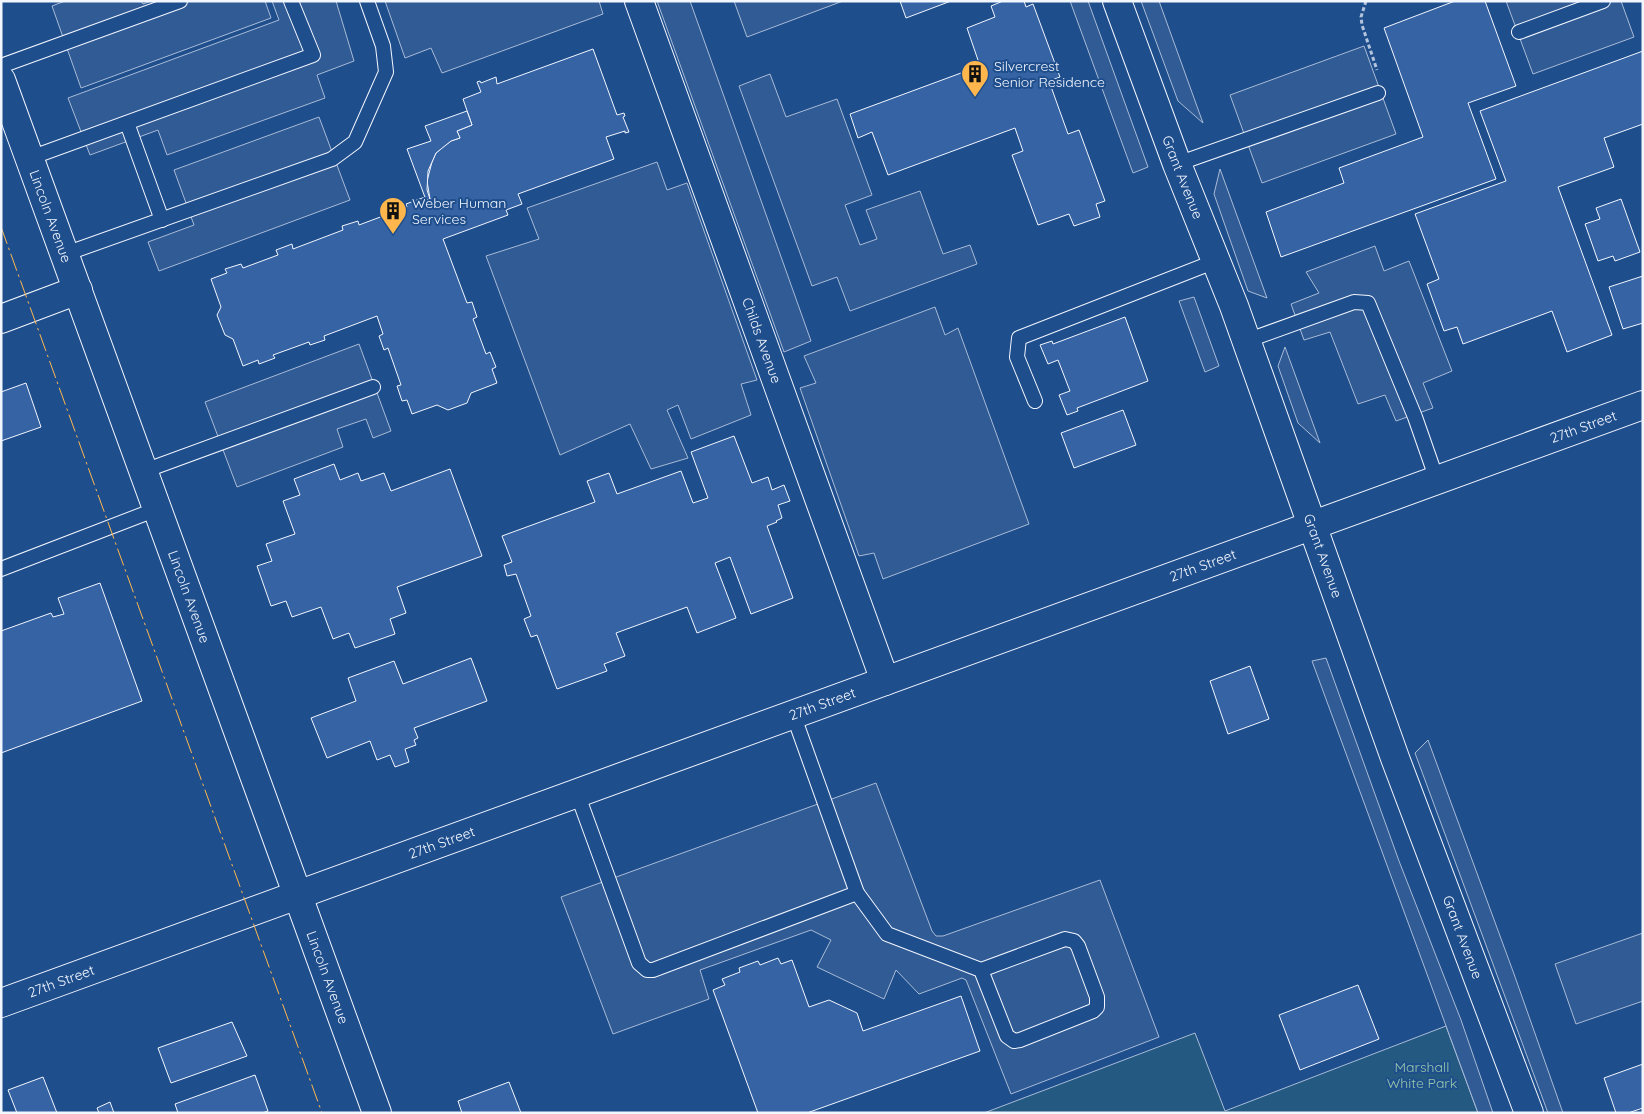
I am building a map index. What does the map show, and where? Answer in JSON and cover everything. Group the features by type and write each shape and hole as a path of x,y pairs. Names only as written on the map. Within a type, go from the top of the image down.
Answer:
{"street":[{"name":"Childs Avenue","path":"639,1 885,681"},
{"name":"Grant Avenue","path":"1117,1 1246,341 1395,758 1529,1113"},
{"name":"Lincoln Avenue","path":"1,80 377,1113"},
{"path":"1,319 78,290"},
{"name":"27th Street","path":"1,1003 1643,405"}],"lane":[{"path":"1,66 180,1"},
{"path":"30,158 313,55 291,1"},
{"path":"65,254 332,159 355,142 386,72 383,46 367,1"},
{"path":"1519,32 1603,1"},
{"path":"1178,164 1378,93"},
{"path":"128,123 162,220"},
{"path":"1035,401 1017,357 1019,338 1216,261"},
{"path":"1246,341 1354,302 1368,304 1415,417 1437,480"},
{"path":"144,471 373,387"},
{"path":"1,569 158,509"},
{"path":"793,714 857,893 887,934 981,970 1069,939 1078,946 1096,997 1097,1007 1093,1011 1014,1041 1006,1036 981,970"},
{"path":"577,793 639,962 647,970 654,970 857,893"}],"path":[{"path":"1366,1 1361,17 1362,26 1384,91 1378,93"}],"green space":[{"name":"Marshall White Park","path":"1446,1026 1478,1113 984,1113 1195,1033 1225,1111"}],"shaded area":[{"path":"65,1 141,1 143,4 151,1 265,1 271,18 81,88 52,6"},
{"path":"272,1 336,1 354,61 317,75 325,98 167,155 158,130 90,155 68,98 279,20"},
{"path":"385,1 599,1 603,14 442,73 431,48 405,58"},
{"path":"657,1 690,1 811,341 784,352"},
{"path":"734,1 843,1 747,37"},
{"path":"1070,1 1088,1 1148,167 1133,173"},
{"path":"1141,1 1159,1 1203,123 1178,101"},
{"path":"1506,1 1621,1 1634,37 1533,74"},
{"path":"1364,46 1396,134 1262,183 1230,95"},
{"path":"770,74 786,117 837,99 872,195 845,205 860,245 877,239 866,210 920,191 943,254 970,245 977,264 850,311 837,277 812,286 739,86"},
{"path":"319,117 350,200 159,271 148,242 194,225 174,170"},
{"path":"657,162 667,190 687,183 757,380 741,384 751,415 691,439 678,405 667,410 688,458 651,469 630,424 560,455 486,256 539,239 527,208"},
{"path":"1220,169 1267,298 1248,291 1214,194"},
{"path":"1375,246 1384,271 1409,261 1452,371 1423,383 1433,408 1396,421 1385,395 1358,404 1330,332 1304,340 1291,304 1319,293 1306,272"},
{"path":"1194,297 1219,366 1205,372 1179,301"},
{"path":"935,307 945,335 958,328 1029,524 883,579 874,553 859,556 800,388 816,383 804,356"},
{"path":"359,344 391,431 373,438 366,419 337,429 343,447 237,487 205,402"},
{"path":"1285,347 1320,443 1298,423 1278,366"},
{"path":"1326,658 1399,861 1461,1020 1493,1113 1478,1113 1312,661"},
{"path":"1428,740 1563,1113 1548,1113 1415,753"},
{"path":"876,783 932,931 936,936 943,936 1100,880 1159,1037 1011,1094 966,980 962,978 919,994 896,970 884,999 817,967 831,940 811,930 700,970 709,999 613,1034 561,897"},
{"path":"1643,933 1643,1001 1576,1024 1555,964"}],"building":[{"path":"900,1 951,1 906,18"},
{"name":"Silvercrest Senior Residence","path":"1003,1 1024,1 1026,7 1033,4 1060,77 1049,81 1068,134 1079,130 1105,201 1096,204 1100,217 1074,226 1069,214 1038,225 1012,155 1023,151 1015,128 888,175 872,132 858,138 850,114 980,66 967,28 995,17 991,6"},
{"path":"1455,1 1485,1 1516,86 1468,103 1496,179 1281,257 1266,212 1344,183 1339,168 1423,137 1384,28"},
{"name":"Weber Human Services","path":"593,49 617,115 624,113 625,116 623,117 629,132 625,133 625,131 606,137 614,159 518,194 522,204 506,210 508,215 443,239 467,303 472,302 477,317 473,319 486,354 490,352 496,367 492,369 497,383 471,393 467,403 448,410 437,405 412,414 407,400 402,401 397,386 401,385 388,348 384,350 379,336 383,334 377,316 324,336 325,340 310,345 309,342 273,355 275,358 259,364 258,360 243,366 233,339 225,335 217,315 221,307 211,279 227,273 225,269 241,264 243,268 278,255 276,250 292,244 293,249 343,230 342,226 358,221 359,225 407,207 406,204 425,197 426,200 430,199 427,181 432,162 436,153 443,147 451,141 460,138 457,131 472,125 463,99 481,92 477,82 480,81 481,83 496,77 497,84"},
{"path":"1643,51 1643,124 1604,138 1614,167 1558,187 1612,335 1567,352 1552,311 1463,344 1457,327 1444,331 1427,284 1439,279 1415,214 1506,181 1480,111"},
{"path":"467,111 472,125 457,131 460,138 451,141 436,153 428,171 427,190 430,199 426,200 407,149 431,141 425,126"},
{"path":"1621,199 1640,252 1615,261 1613,256 1598,261 1585,224 1600,219 1596,208"},
{"path":"1643,276 1643,323 1623,329 1609,287"},
{"path":"1125,317 1148,381 1077,408 1078,411 1067,415 1059,395 1070,391 1058,360 1048,364 1040,345 1052,341 1053,344"},
{"path":"26,383 41,427 1,441 1,392"},
{"path":"1123,410 1136,445 1074,468 1061,433"},
{"path":"734,436 752,483 768,477 772,490 784,485 790,501 778,505 782,518 767,526 793,598 751,614 730,557 715,563 736,618 697,633 687,607 616,633 625,656 604,664 607,671 557,689 537,635 531,637 524,619 531,616 516,574 507,576 504,565 512,562 502,536 595,502 587,481 609,473 617,494 681,471 693,503 708,498 691,452"},
{"path":"334,464 340,480 358,473 361,481 384,473 391,491 450,469 482,556 397,587 406,613 390,619 395,634 355,648 349,633 333,639 321,607 292,617 286,601 271,606 257,566 272,561 266,544 295,534 283,501 300,495 294,479"},
{"path":"100,583 142,701 1,753 1,631 51,613 53,617 64,614 58,598"},
{"path":"471,658 487,701 414,728 418,738 414,740 416,745 405,749 409,762 395,767 390,755 377,760 370,741 327,758 311,718 356,701 348,678 394,661 403,684"},
{"path":"1250,666 1269,719 1228,734 1210,681"},
{"path":"778,958 781,964 792,960 809,1007 829,1000 857,1013 863,1031 961,996 980,1051 807,1113 758,1113 713,990 725,985 722,979 740,972 739,968 758,961 760,965"},
{"path":"1358,985 1379,1039 1300,1070 1279,1015"},
{"path":"232,1022 247,1056 171,1083 158,1048"},
{"path":"1643,1064 1643,1108 1628,1113 1616,1113 1604,1078"},
{"path":"255,1075 268,1111 262,1113 178,1113 175,1104"},
{"path":"43,1077 57,1113 17,1113 8,1090"},
{"path":"509,1082 521,1113 462,1113 458,1101"},
{"path":"110,1102 114,1113 99,1113 97,1108"}],"power":[{"path":"1,227 322,1113"}],"place":[{"name":"Silvercrest Senior Residence","path":"975,98"},
{"name":"Weber Human Services","path":"393,235"}]}
